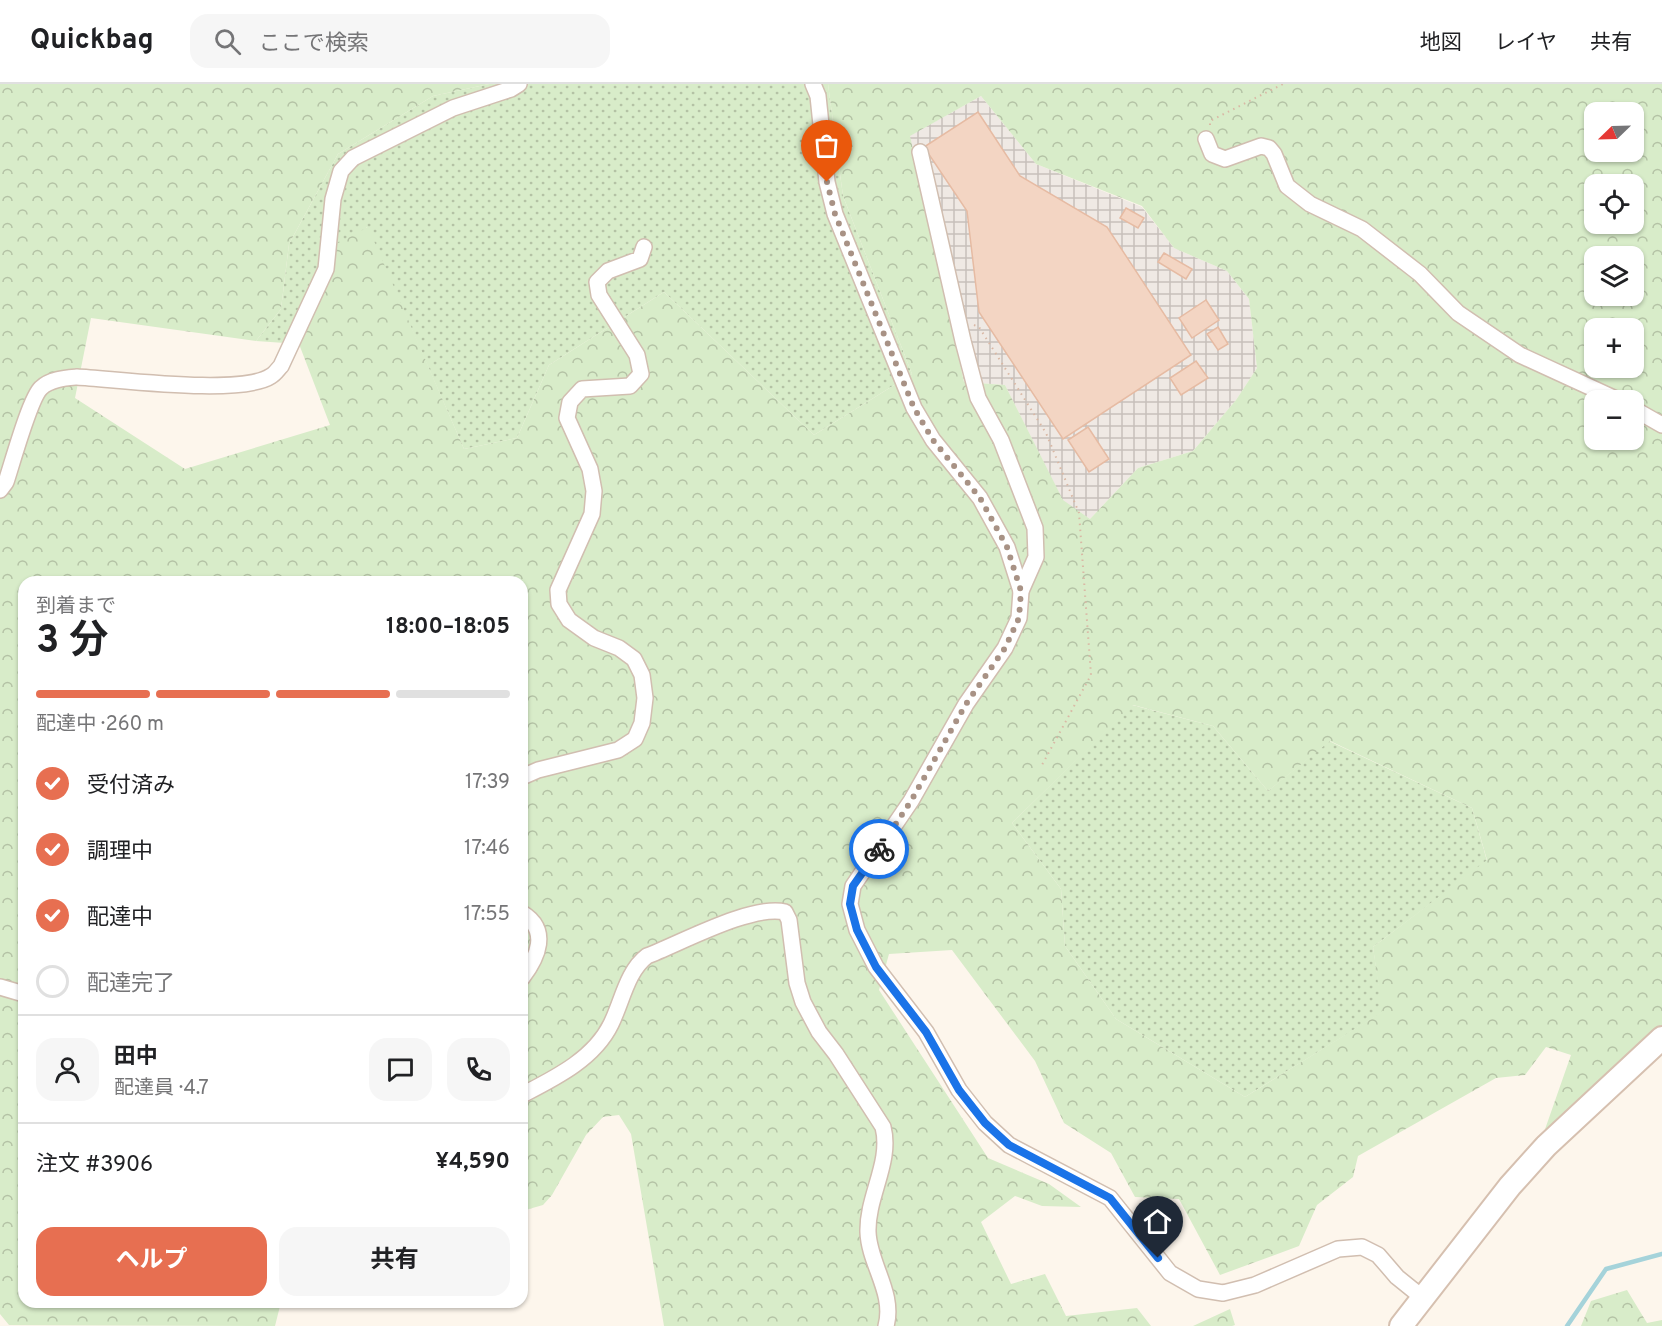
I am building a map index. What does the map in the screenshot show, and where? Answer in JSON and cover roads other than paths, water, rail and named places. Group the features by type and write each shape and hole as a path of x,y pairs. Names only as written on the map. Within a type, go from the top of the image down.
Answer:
{"main road":[{"path":"1401,1326 1510,1186 1539,1154 1662,1038"}],"street":[{"path":"0,490 6,482 33,402 41,387 60,378 77,376 207,386 249,383 270,377 281,366 326,269 333,198 341,171 353,158 453,108 511,89 519,84"},
{"path":"813,84 818,96 827,182 835,214 914,408 933,440 980,498 1007,547 1021,591"},
{"path":"1206,139 1212,154 1225,159 1261,146 1269,148 1274,154 1287,186 1310,204 1362,229 1420,274 1458,313 1520,355 1596,390"},
{"path":"920,152 978,398 1002,440 1035,528 1036,558 1021,591 1019,618 1005,648 966,704 911,801 853,886 850,904 857,930 876,967 926,1032 959,1090 985,1123 1009,1145 1110,1198 1170,1273 1198,1289 1223,1293 1256,1285 1338,1249 1362,1247 1378,1254 1397,1277 1423,1298"},
{"path":"528,774 618,750 635,740 642,723 645,698 642,675 634,659 619,648 594,638 569,620 559,604 558,590 592,514 594,491 584,454 567,418 570,402 582,389 630,386 641,374 637,355 599,295 597,282 608,271 640,259 644,247"},
{"path":"1644,415 1662,425"},
{"path":"528,1092 554,1078 589,1054 610,1027 637,963 647,956 741,916 777,910 785,912 789,920 797,983 803,1002 819,1032 836,1054 883,1127 886,1138 868,1227 872,1250 889,1309 886,1326"},
{"path":"528,916 538,929 539,943 528,970"},
{"path":"0,987 18,992"}],"waterway":[{"path":"1567,1326 1606,1269 1662,1254"}]}
